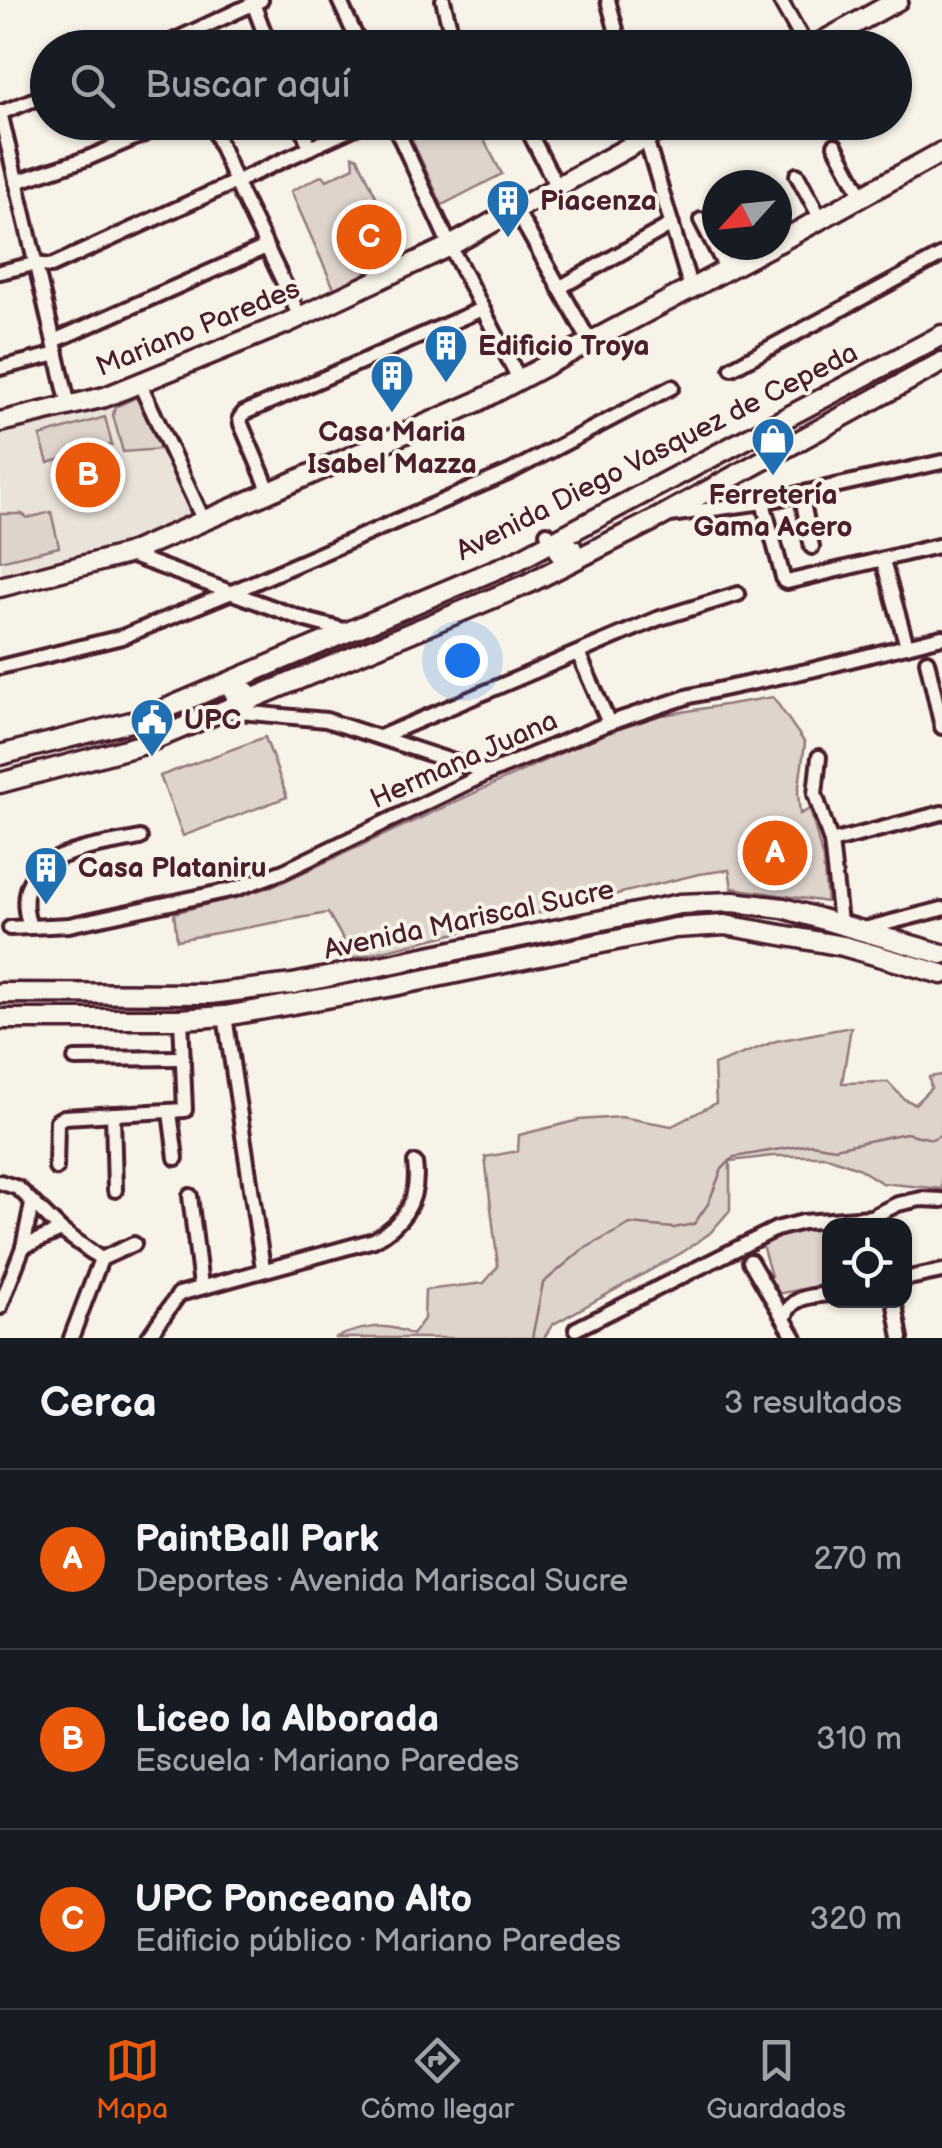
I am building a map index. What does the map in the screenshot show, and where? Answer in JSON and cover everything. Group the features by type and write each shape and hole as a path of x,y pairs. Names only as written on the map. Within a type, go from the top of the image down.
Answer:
{"main road":[{"path":"842,30 898,0"},
{"name":"Mariano Paredes","path":"0,422 105,397 300,317 450,246 557,187 629,140"},
{"path":"792,235 942,152"},
{"path":"0,587 127,554 476,402 745,260"},
{"name":"Avenida Diego Vasquez de Cepeda","path":"0,756 139,720 347,634 688,471 942,334"},
{"name":"Avenida Diego Vasquez de Cepeda","path":"0,784 141,745 561,567 942,362"},
{"name":"Avenida Mariscal Sucre","path":"0,993 210,994 293,984 680,904 759,904 840,922 942,954"},
{"name":"Avenida Mariscal Sucre","path":"0,1019 225,1016 675,928 725,925 843,946 942,974"},
{"path":"388,987 409,975 462,964 466,955 460,950"},
{"path":"151,1019 148,1011 153,1005 219,1002 250,989"}],"street":[{"path":"339,0 353,30"},
{"path":"443,0 451,30"},
{"path":"608,0 616,30"},
{"path":"780,0 798,30"},
{"path":"204,30 257,2 265,30"},
{"path":"30,101 0,113 7,167 16,182 70,406"},
{"path":"16,182 130,140"},
{"path":"219,140 300,317"},
{"path":"307,140 310,148"},
{"path":"0,272 34,264 52,266 328,140"},
{"path":"401,140 450,246 520,380"},
{"path":"533,140 557,187"},
{"path":"647,140 691,289"},
{"path":"835,146 862,196"},
{"path":"796,174 821,219"},
{"path":"516,210 590,342"},
{"path":"700,220 727,270"},
{"path":"559,288 672,224"},
{"path":"0,368 55,348 266,248"},
{"path":"732,368 942,255"},
{"path":"269,490 240,418 482,309"},
{"path":"874,370 886,392"},
{"path":"140,382 203,519"},
{"path":"0,668 122,637 232,592 510,472 672,387"},
{"path":"801,409 813,432"},
{"path":"660,516 763,502 942,462"},
{"path":"688,471 701,494"},
{"path":"801,494 812,548"},
{"path":"763,502 784,581 788,582 942,545"},
{"path":"550,538 557,553 576,548 559,559 578,553 559,564 561,567"},
{"path":"127,554 347,634 351,658"},
{"path":"883,560 907,646"},
{"path":"380,737 657,619 738,594"},
{"path":"306,620 313,639 309,650"},
{"name":"Hermana Juana","path":"10,928 68,925 235,889 284,871 488,772 608,723 690,696 942,637"},
{"path":"579,655 608,723"},
{"path":"928,662 942,726"},
{"path":"227,685 231,693 248,689 232,698 256,690 260,697"},
{"path":"227,711 326,720 488,772"},
{"path":"53,742 58,767"},
{"path":"819,757 815,794 831,842 840,922"},
{"path":"831,842 942,813"},
{"path":"30,927 24,892 38,872 72,852 140,838"},
{"path":"864,929 942,909"},
{"path":"225,1016 263,1268"},
{"path":"56,1168 58,1121 64,1117 185,1110 182,1019"},
{"path":"75,1059 183,1058"},
{"path":"170,1112 176,1158"},
{"path":"113,1114 115,1190"},
{"path":"148,1338 178,1294 360,1244 393,1229 404,1217 418,1183 414,1164"},
{"path":"0,1182 18,1188 100,1259"},
{"path":"190,1196 201,1286"},
{"path":"576,1329 776,1229 871,1216 921,1199 942,1200"},
{"path":"0,1307 23,1247 32,1204"},
{"path":"23,1247 62,1230"},
{"path":"71,1338 100,1259 134,1244"},
{"path":"750,1261 795,1338"},
{"path":"0,1264 16,1262"},
{"path":"912,1277 942,1271"},
{"path":"785,1317 797,1300 822,1295"},
{"path":"896,1308 902,1338"}],"shaded area":[{"path":"412,140 484,140 502,174 442,205"},
{"path":"353,156 358,158 405,258 336,293 291,191 323,175 327,180 354,167"},
{"path":"140,394 195,516 116,549 2,579 0,434 78,417"},
{"path":"139,396 162,449 123,452 113,415 115,407"},
{"path":"105,417 112,445 48,463 40,436"},
{"path":"51,512 59,547 0,561 0,514 22,514 28,518"},
{"path":"773,697 805,743 798,793 800,814 810,809 823,860 827,902 732,888 729,870 354,958 328,913 177,940 174,913 274,886 632,720"},
{"path":"265,737 287,797 183,836 160,776"},
{"path":"851,1027 842,1083 888,1082 904,1099 915,1104 931,1088 929,1077 942,1075 942,1189 882,1183 858,1168 825,1156 730,1161 730,1210 710,1233 552,1325 544,1338 334,1338 373,1327 393,1328 412,1335 424,1319 425,1290 484,1283 498,1266 485,1157 518,1151 519,1135 579,1120 621,1117 672,1126 716,1103 714,1065 776,1041"},
{"path":"822,1223 822,1285 777,1294 767,1278 771,1276 760,1238"}],"waterway":[{"path":"532,1338 543,1283 582,1250 630,1224 674,1228 694,1224 708,1204 722,1169 734,1157 811,1144 835,1148 906,1133 932,1139 942,1134"}],"place":[{"name":"UPC Ponceano Alto","path":"369,237"},
{"name":"Piacenza","path":"508,239"},
{"name":"Edificio Troya","path":"446,384"},
{"name":"Casa Maria Isabel Mazza","path":"392,414"},
{"name":"Liceo la Alborada","path":"88,475"},
{"name":"Ferretería Gama Acero","path":"773,477"},
{"name":"UPC","path":"152,758"},
{"name":"PaintBall Park","path":"775,853"},
{"name":"Casa Plataniru","path":"46,906"}]}
